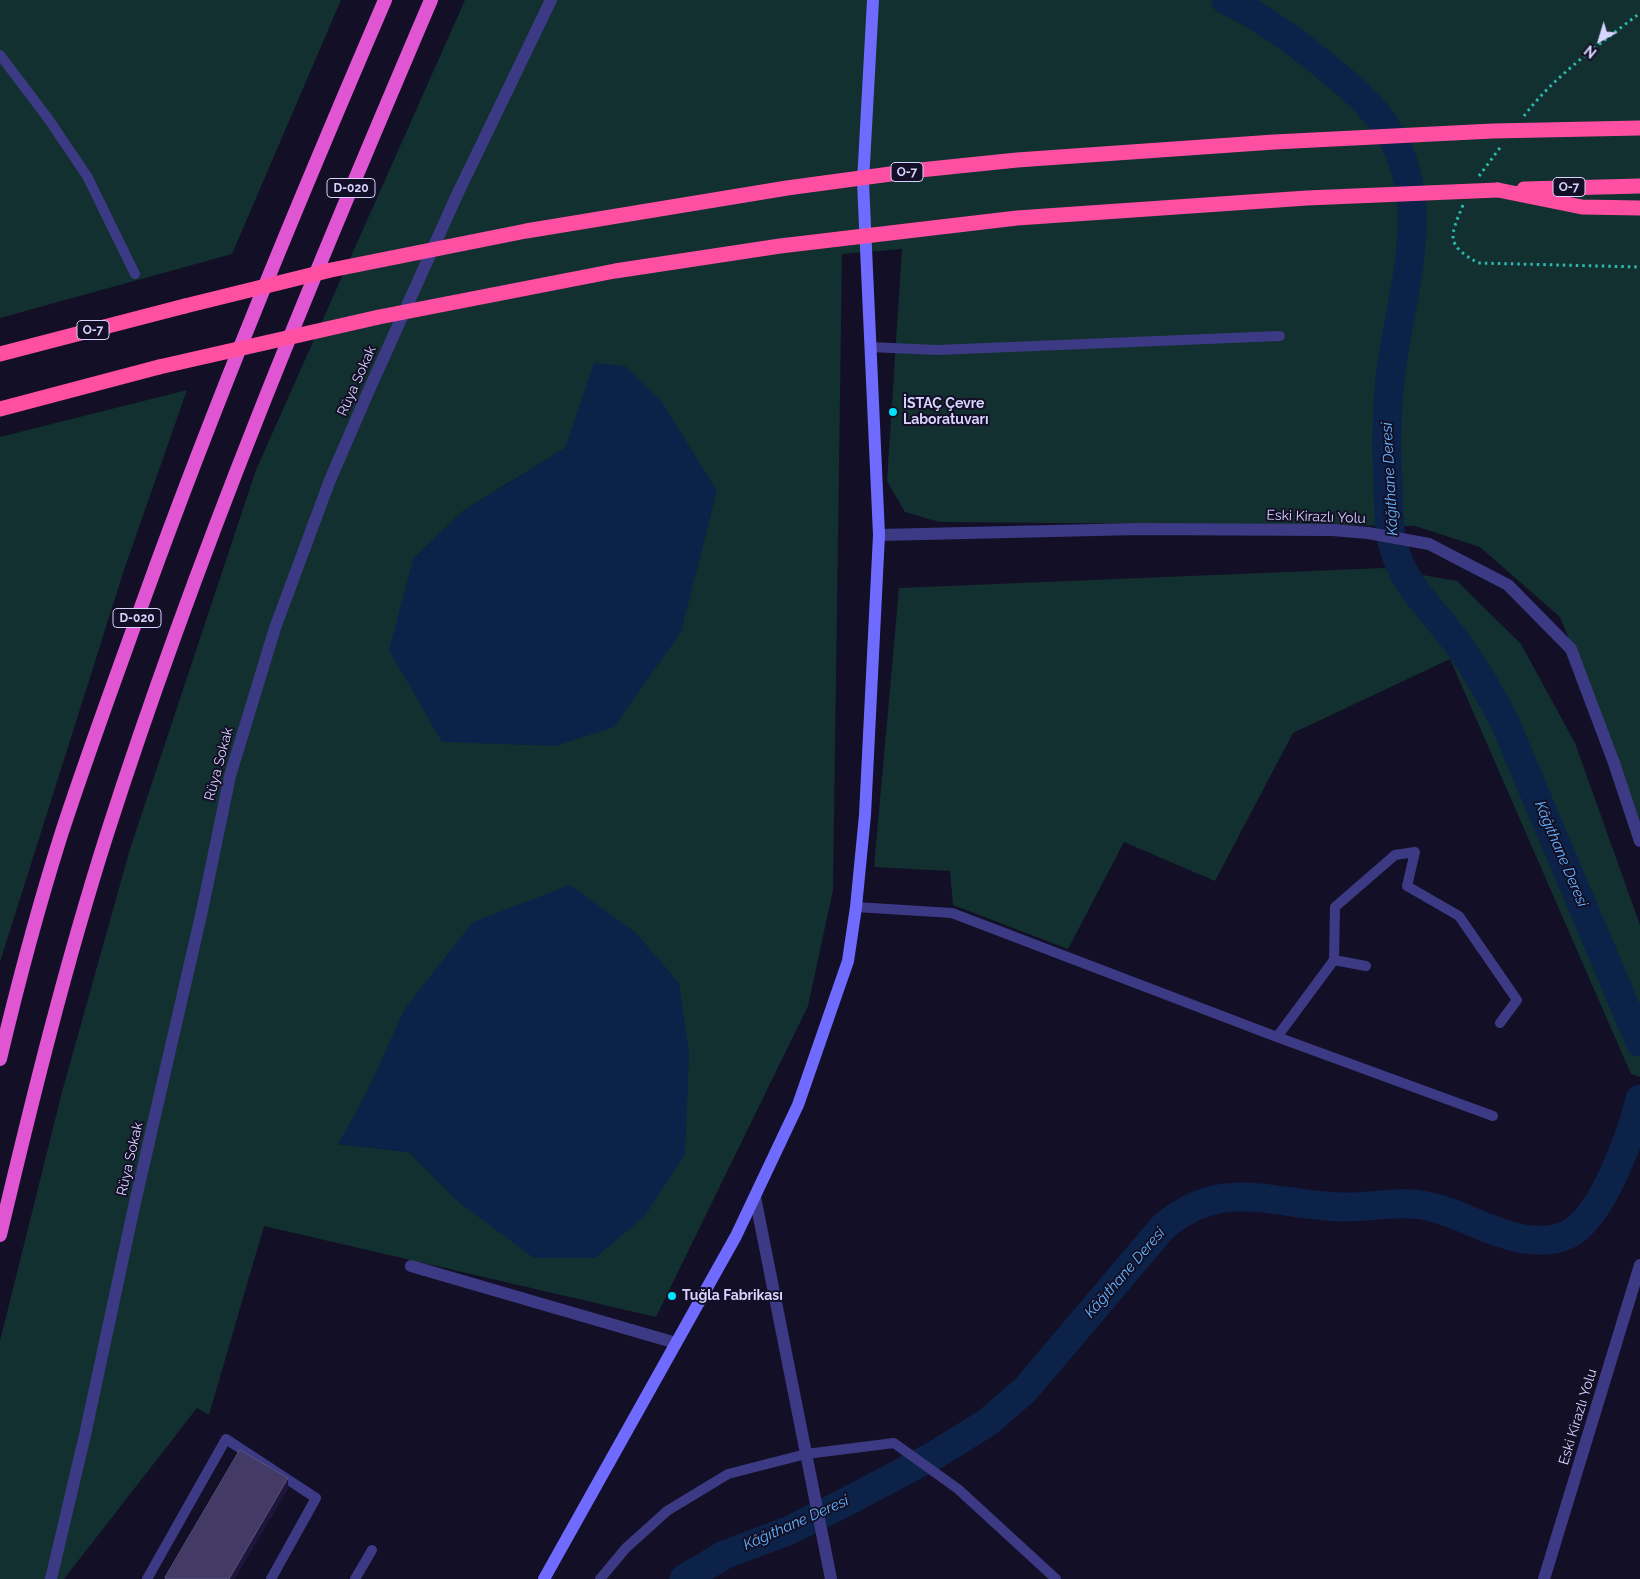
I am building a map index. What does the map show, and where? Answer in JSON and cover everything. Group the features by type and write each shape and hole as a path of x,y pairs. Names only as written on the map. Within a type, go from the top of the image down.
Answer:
{"highway":[{"name":"D-020","path":"0,1059 21,973 61,835 114,681 179,503 304,188 385,0"},
{"name":"D-020","path":"0,1234 50,1031 106,836 137,743 241,456 431,0"},
{"name":"O-7","path":"0,354 331,270 526,231 777,190 920,170 1017,160 1274,142 1493,131 1640,128"},
{"name":"O-7","path":"0,409 159,367 398,313 616,271 780,246 1016,218 1307,198 1640,186"},
{"path":"1498,190 1582,207 1640,208"}],"main road":[{"path":"544,1579 736,1236 798,1105 848,961 856,908 865,815 879,535 863,182 873,0"}],"street":[{"name":"Rüya Sokak","path":"50,1579 85,1435 134,1207 200,920 230,776 275,628 330,480 368,390 456,195 551,0"},
{"name":"Eski Kirazlı Yolu","path":"879,535 1139,529 1332,530 1368,533 1429,544 1508,585 1571,649 1614,763 1640,841"},
{"path":"754,1197 831,1579"},
{"name":"Eski Kirazlı Yolu","path":"1544,1579 1640,1265"},
{"path":"411,1266 676,1343"}],"lane":[{"path":"0,54 47,117 87,176 135,274"},
{"path":"870,347 937,350 1280,336"},
{"path":"1277,1037 1334,960 1335,907 1394,855 1416,852 1407,886 1460,916 1517,1000 1500,1023"},
{"path":"856,908 952,913 1277,1037 1493,1116"},
{"path":"1334,960 1366,966"},
{"path":"147,1579 226,1439 316,1498 271,1579"},
{"path":"600,1579 626,1548 667,1511 728,1474 806,1454 894,1442 958,1489 1056,1579"},
{"path":"355,1579 372,1550"}],"green space":[{"path":"0,0 341,0 232,254 0,318"},
{"path":"465,0 1640,0 1640,822 1593,697 1560,617 1480,547 1415,526 939,522 905,512 887,481 902,249 842,254 833,890 808,1006 656,1317 264,1226 209,1415 197,1408 64,1579 0,1579 0,1341 62,1092 130,849 256,470","holes":["565,448 413,559 463,511","364,1098 461,1204 409,1152 339,1144"]},
{"path":"187,390 124,570 0,962 0,437"},
{"path":"1383,568 1457,581 1521,644 1575,743 1640,925 1640,1077 1631,1074 1450,659 1293,733 1215,881 1124,842 1068,949 953,905 950,871 874,867 899,588"}],"water":[{"path":"594,363 625,366 662,402 717,491 681,632 614,727 555,746 442,742 389,650 413,559 463,511 565,448"},
{"path":"570,885 636,933 679,983 689,1053 685,1154 645,1216 595,1258 534,1258 461,1204 409,1152 338,1144 364,1098 405,1008 473,922"}],"building":[{"path":"240,1450 288,1478 229,1579 165,1578"}],"waterway":[{"name":"Kâğıthane Deresi","path":"1226,0 1281,32 1341,79 1375,113 1395,143 1405,170 1411,197 1412,225 1407,281 1392,364 1388,409 1387,471 1392,541 1397,557 1410,583 1464,652 1505,723 1640,1042"},
{"name":"Kâğıthane Deresi","path":"684,1579 724,1555 790,1530 840,1505 935,1455 988,1422 1025,1390 1163,1227 1185,1211 1206,1202 1227,1198 1249,1197 1341,1207 1413,1204 1439,1209 1513,1237 1536,1240 1559,1238 1569,1234 1581,1225 1593,1211 1604,1193 1623,1153 1640,1099"}],"place":[{"name":"İSTAÇ Çevre Laboratuvarı","path":"893,412"},
{"name":"Tuğla Fabrikası","path":"672,1296"}]}
